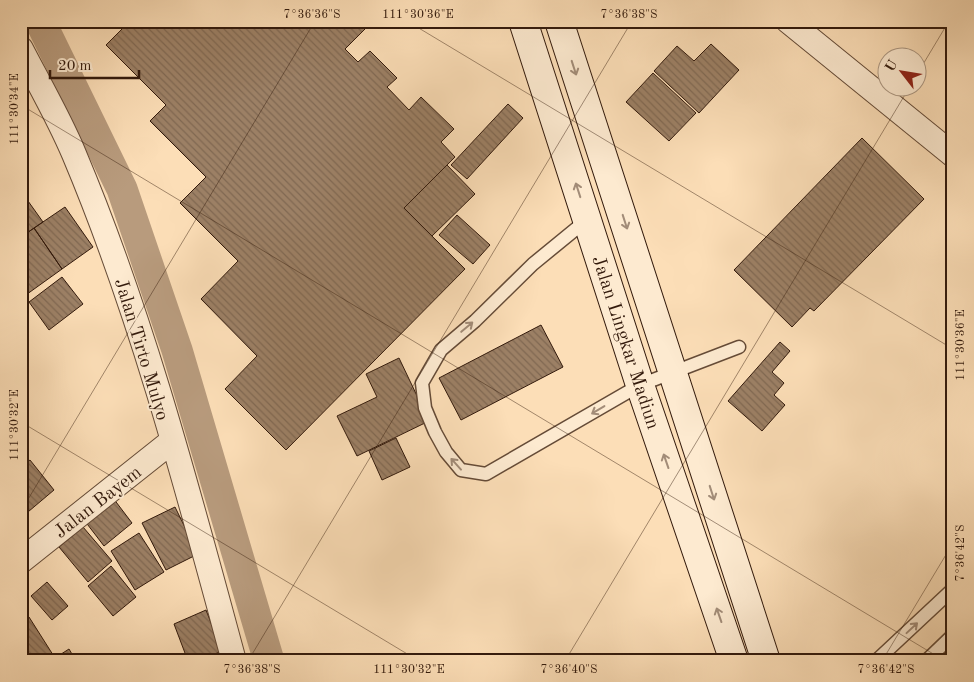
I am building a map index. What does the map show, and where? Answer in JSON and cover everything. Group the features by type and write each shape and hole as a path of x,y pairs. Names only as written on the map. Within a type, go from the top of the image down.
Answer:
{"main road":[{"name":"Jalan Lingkar Madiun","path":"523,21 640,385 734,661"},
{"name":"Jalan Lingkar Madiun","path":"559,21 766,661"}],"street":[{"path":"788,21 953,155"},
{"name":"Jalan Tirto Mulyo","path":"21,49 73,152 118,267 172,441 234,661"},
{"name":"Jalan Bayem","path":"21,560 172,441"}],"lane":[{"path":"588,219 533,264 475,321 441,350 422,383 425,408 446,452 461,470 486,474 640,385 739,347"},
{"path":"876,661 953,589"},
{"path":"926,661 953,635"}],"building":[{"path":"119,21 373,21 345,49 358,62 370,51 397,78 387,87 409,110 421,97 454,129 441,142 455,157 404,208 465,269 286,450 225,389 257,356 201,299 238,261 180,203 206,177 150,121 166,105 106,45 124,27"},
{"path":"711,44 739,70 699,113 654,71 677,46 694,61"},
{"path":"653,73 696,113 669,141 626,102"},
{"path":"508,104 523,118 467,179 451,165"},
{"path":"862,138 924,199 814,311 810,308 792,327 734,270"},
{"path":"447,165 475,194 432,236 404,208"},
{"path":"23,194 43,222 21,237 21,195"},
{"path":"65,207 93,247 62,269 34,228"},
{"path":"457,215 490,245 473,264 439,235"},
{"path":"34,228 62,269 23,297 21,294 21,237"},
{"path":"62,277 83,304 49,330 29,302"},
{"path":"541,325 563,367 461,420 439,378"},
{"path":"780,342 790,351 772,372 784,383 774,395 785,405 762,431 728,401"},
{"path":"399,358 429,421 357,456 337,416 377,397 366,374"},
{"path":"396,438 410,467 382,480 369,451"},
{"path":"30,460 54,490 22,517 21,467"},
{"path":"110,494 132,523 104,546 81,516"},
{"path":"175,507 198,554 166,570 142,523"},
{"path":"83,527 112,561 88,582 59,547"},
{"path":"139,533 164,572 135,590 111,551"},
{"path":"111,566 136,597 113,616 88,586"},
{"path":"47,582 68,606 52,620 31,596"},
{"path":"206,610 222,651 198,661 188,661 174,624"},
{"path":"29,617 55,658 69,649 76,661 21,661 21,622"}],"waterway":[{"path":"40,21 122,189 177,350 269,661"}]}
